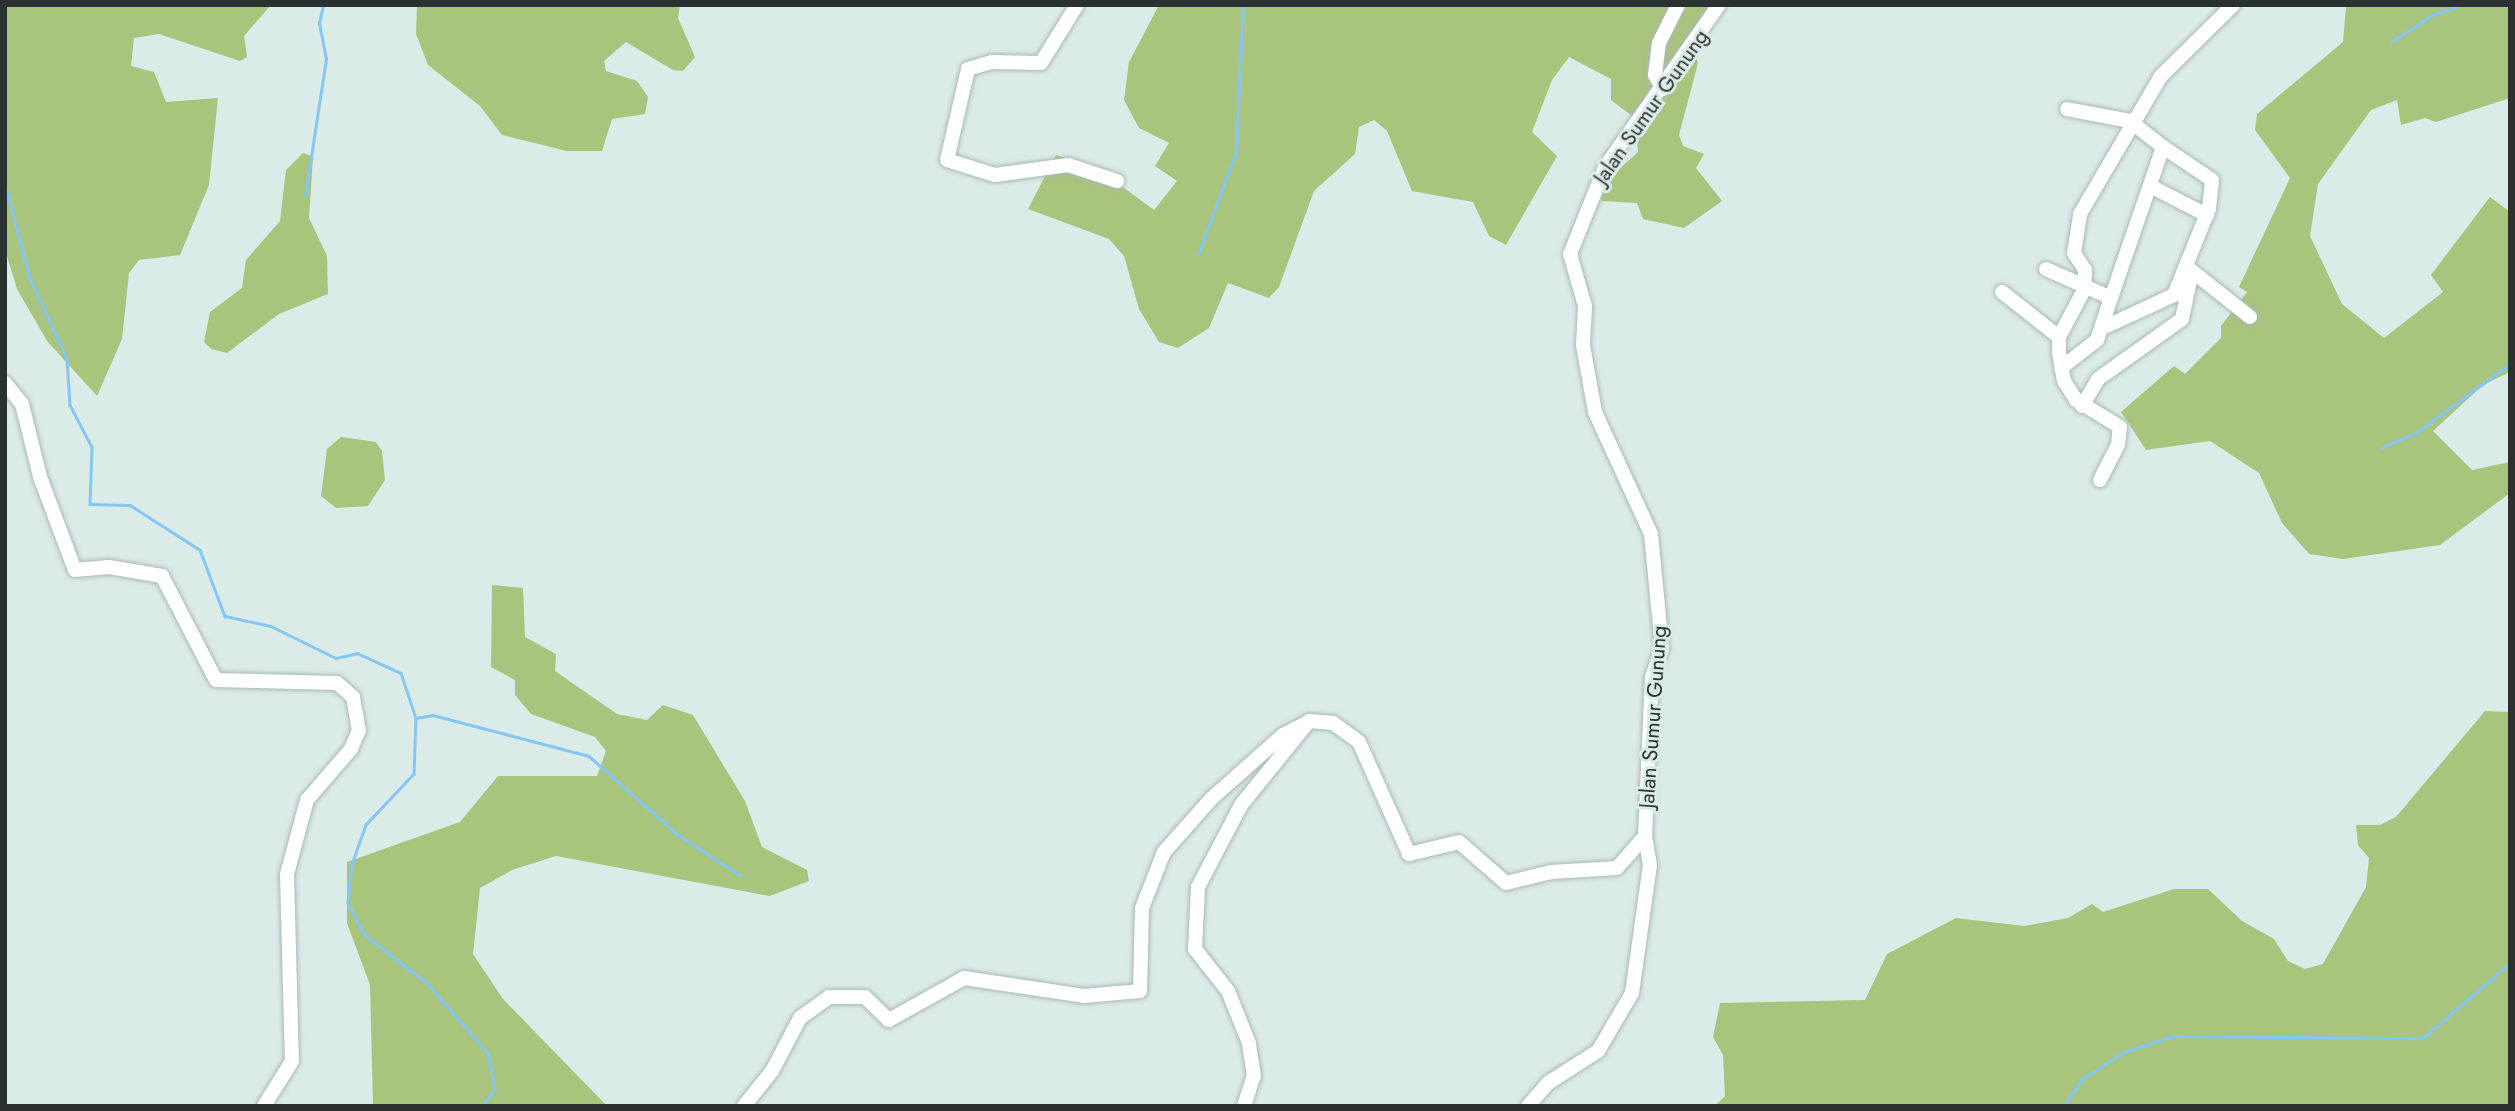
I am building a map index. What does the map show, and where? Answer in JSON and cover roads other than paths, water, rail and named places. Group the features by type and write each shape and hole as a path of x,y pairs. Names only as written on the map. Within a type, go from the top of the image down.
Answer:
{"street":[{"path":"1077,5 1041,62 992,62 968,69 947,160 995,176 1068,165 1117,181"},
{"path":"1663,89 1655,75 1658,43 1678,5"},
{"name":"Jalan Sumur Gunung","path":"1528,1106 1548,1083 1598,1051 1627,1004 1650,865 1645,836 1652,677 1662,648 1660,600 1651,534 1595,412 1583,345 1585,306 1570,254 1605,167 1663,89 1719,5"},
{"path":"2100,480 2118,445 2120,427 2082,406 2061,368 2059,337 2084,290 2085,270 2074,253 2080,214 2130,121 2161,76 2233,5"},
{"path":"2067,109 2130,121 2212,180 2207,215 2190,269 2182,318 2098,379 2082,406"},
{"path":"2107,326 2111,298 2152,187 2163,147"},
{"path":"2152,187 2207,215"},
{"path":"2046,269 2084,290 2111,298"},
{"path":"2190,269 2250,317"},
{"path":"2061,368 2107,326 2174,295 2190,269"},
{"path":"2002,292 2059,337"},
{"path":"5,383 22,404 71,565 85,572 109,567 162,576 216,680 337,683 354,697 359,730 351,749 307,800 287,874 292,1061 264,1106"},
{"path":"1244,1106 1254,1076 1249,1043 1228,991 1195,949 1198,887 1241,805 1309,721"},
{"path":"744,1106 772,1071 800,1018 841,994 865,997 889,1020 964,978 1084,996 1140,991 1142,908 1164,852 1212,798 1283,735 1309,721 1333,723 1359,742 1409,854 1459,842 1506,883 1551,872 1617,868 1645,836"}],"waterway":[{"path":"305,196 326,59 319,23 323,5"},
{"path":"1198,255 1236,151 1243,5"},
{"path":"2391,42 2432,15 2463,5"},
{"path":"2498,5 2510,6"},
{"path":"5,184 30,278 67,359 70,405 92,447 90,504 130,505 200,550 225,616 271,626 336,658 357,653 401,673 416,718 414,774 366,825 352,864 348,903 365,935 427,983 488,1053 495,1089 483,1106"},
{"path":"2381,448 2414,434 2510,364"},
{"path":"416,718 433,715 589,756 677,834 740,875"},
{"path":"2064,1106 2082,1079 2124,1052 2173,1036 2423,1038 2510,963"}]}
